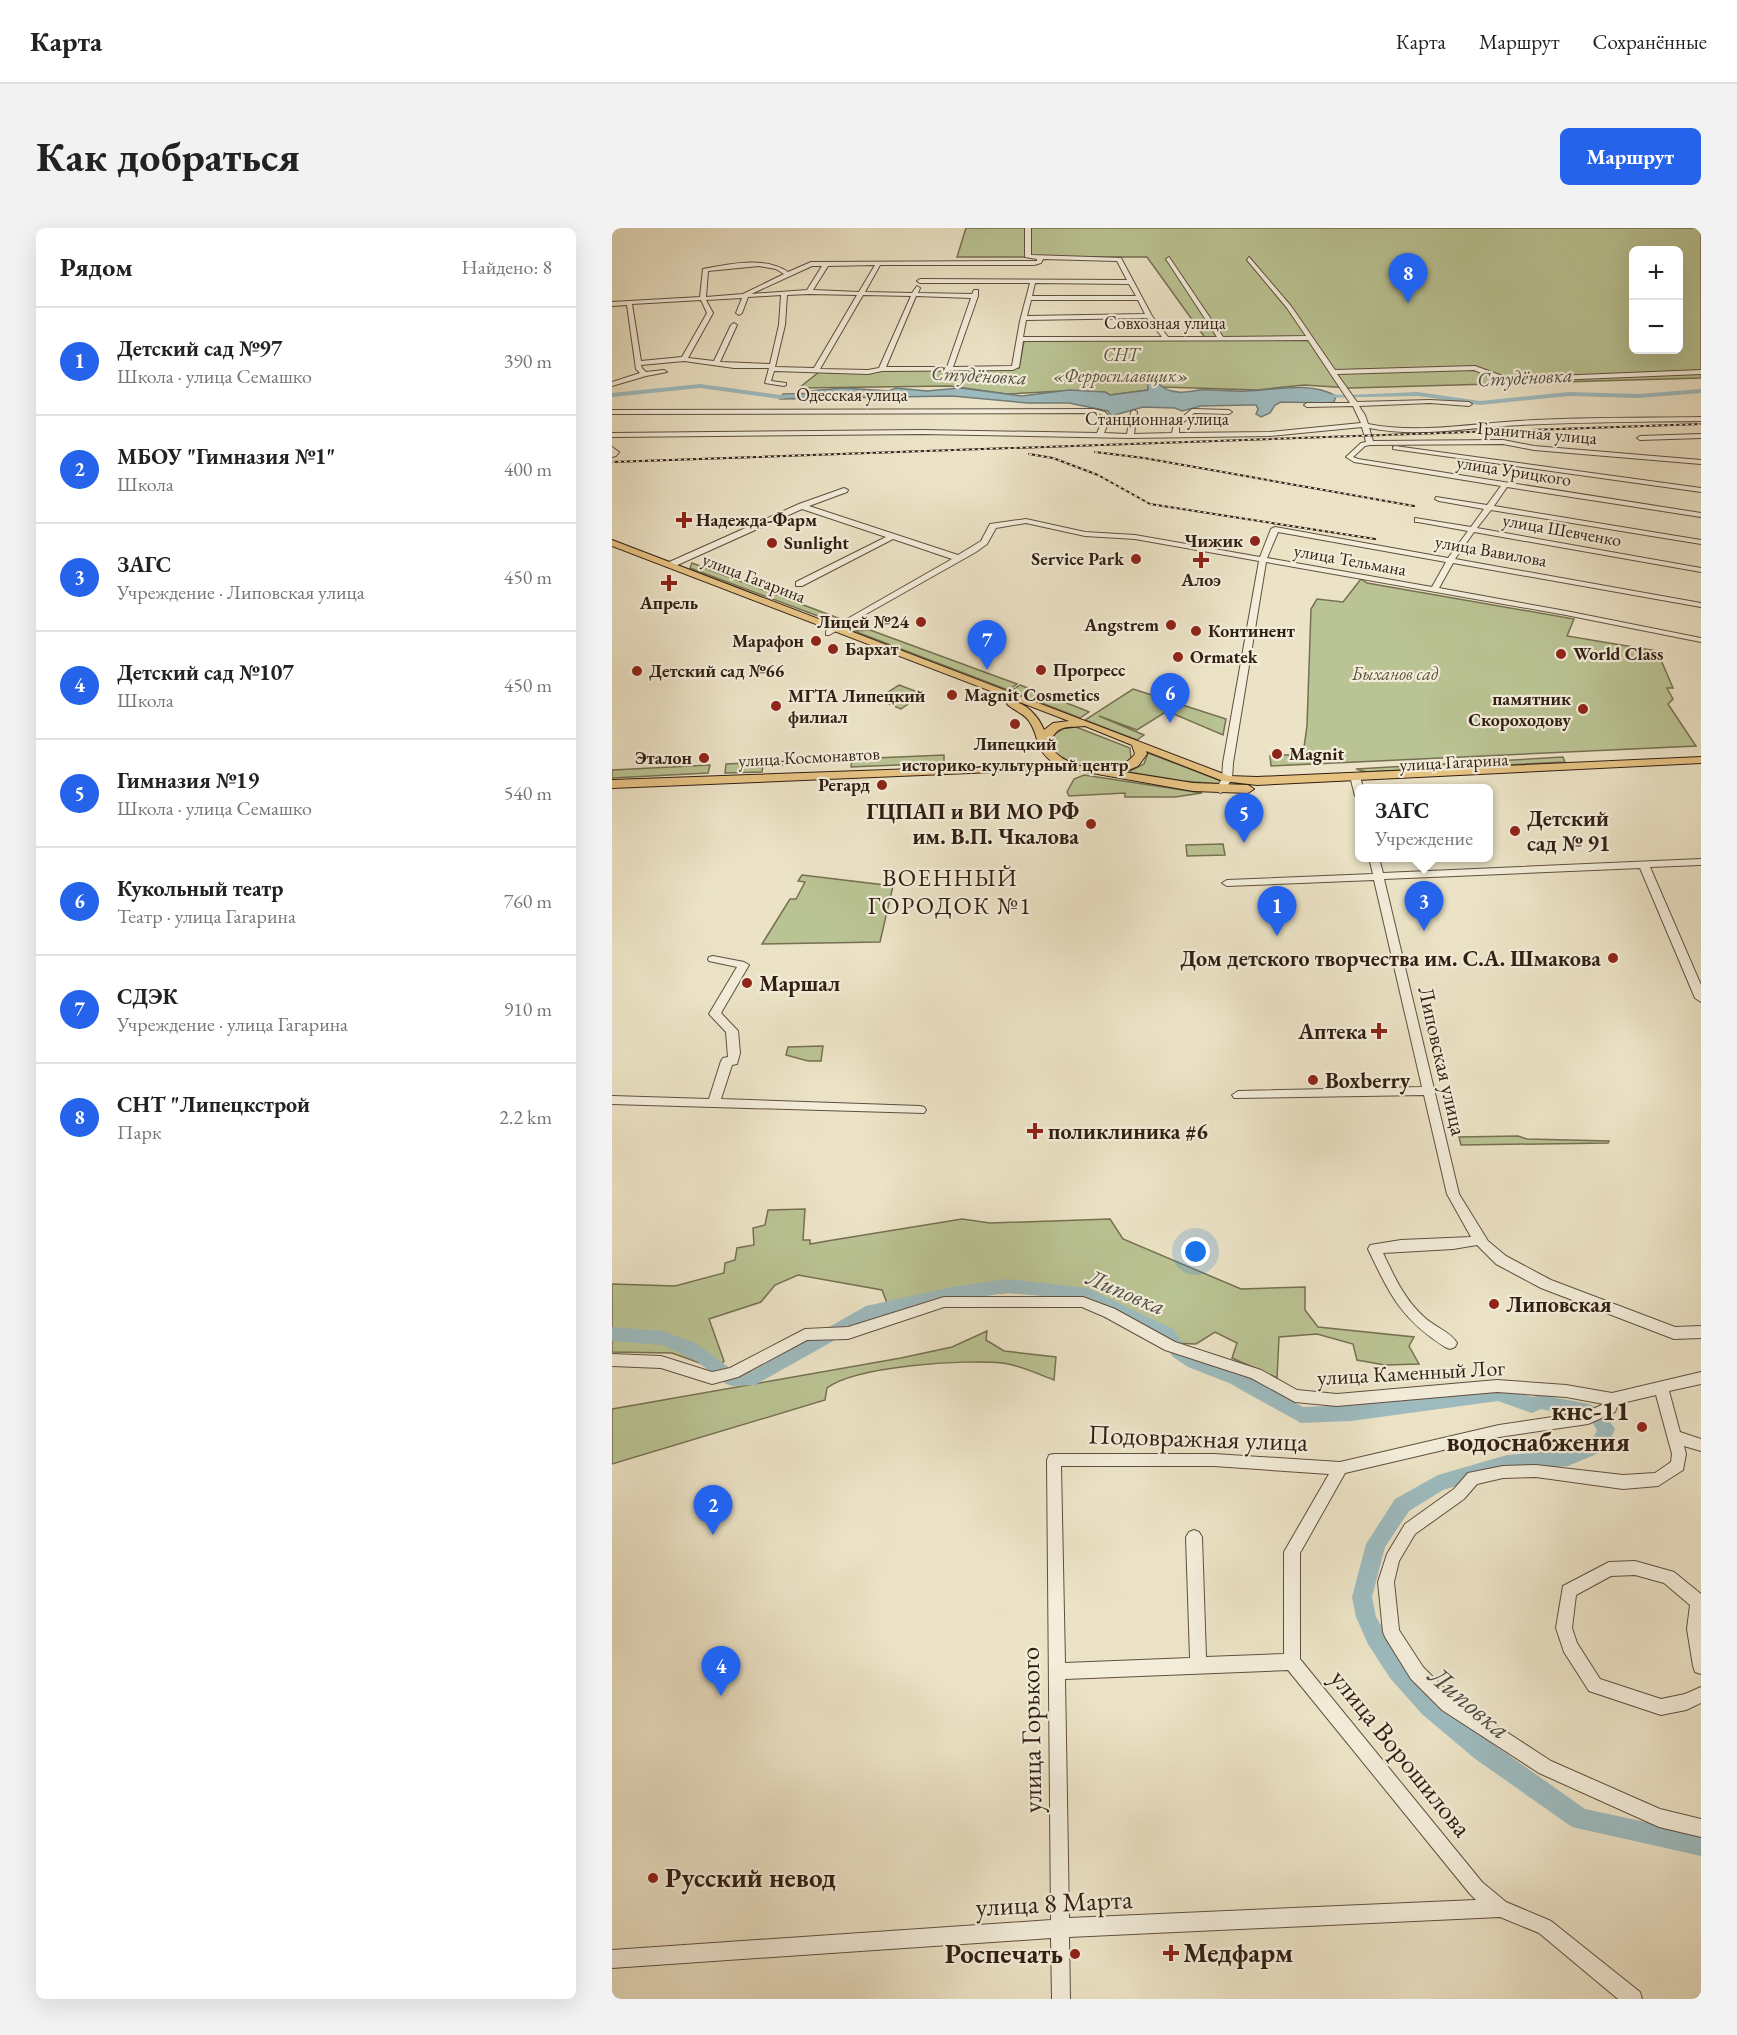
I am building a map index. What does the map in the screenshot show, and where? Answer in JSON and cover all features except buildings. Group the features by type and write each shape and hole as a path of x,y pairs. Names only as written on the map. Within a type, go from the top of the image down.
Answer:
{"main road":[{"name":"улица Гагарина","path":"612,543 1017,706 1034,718 1043,744"},
{"name":"улица Гагарина","path":"612,550 1086,723 1206,771 1224,784"},
{"name":"улица Космонавтов","path":"1008,767 1030,761 1038,755 1049,731 1057,725 1086,723"},
{"path":"1043,744 1050,757 1071,767"},
{"path":"1102,772 1120,770 1135,764 1141,754 1137,745"},
{"name":"улица Гагарина","path":"1370,784 1701,760"},
{"name":"улица Космонавтов","path":"612,784 1008,767 1071,767"},
{"name":"улица Гагарина","path":"1071,767 1224,784 1355,785"},
{"name":"улица Гагарина","path":"1529,772 1701,768"}],"street":[{"path":"1028,228 1027,256 1040,259 1119,259 1138,298 1167,339"},
{"path":"739,313 746,294 786,273 811,264 1034,264 1040,259"},
{"path":"1169,259 1222,339"},
{"path":"1249,259 1289,308 1362,414 1370,443 1701,490"},
{"path":"809,292 826,264"},
{"path":"816,370 878,264"},
{"path":"882,369 920,281 930,264"},
{"path":"684,359 710,313 703,299 705,270 765,265 780,267 786,273"},
{"path":"920,281 1131,282"},
{"path":"949,369 979,282"},
{"path":"638,363 684,359 772,368 868,372 882,369 1016,367 1023,321 1026,318 1033,282"},
{"path":"612,304 746,294 809,292 975,296"},
{"path":"784,294 786,307 781,317 782,330 767,382 784,384"},
{"path":"1030,298 1138,298"},
{"path":"629,302 639,369 645,374"},
{"path":"1026,318 1149,316"},
{"path":"716,364 734,325"},
{"name":"Совхозная улица","path":"1021,339 1310,338"},
{"path":"1333,372 1475,368 1508,380 1701,372"},
{"path":"612,384 645,374 664,372"},
{"path":"1307,405 1355,406 1447,401 1470,404"},
{"path":"922,432 935,410"},
{"path":"711,418 715,411"},
{"name":"Одесская улица","path":"612,412 1099,411 1107,418 1100,434"},
{"path":"1175,435 1176,425 1192,411 1229,412"},
{"path":"1130,436 1134,412"},
{"name":"Станционная улица","path":"613,437 704,433 922,432 1130,436 1270,434 1366,425 1389,430 1421,431 1520,423 1701,419"},
{"path":"704,433 708,426"},
{"path":"1640,438 1701,436"},
{"name":"Гранитная улица","path":"1370,443 1503,442 1534,448 1701,462"},
{"name":"улица Урицкого","path":"1370,443 1363,444 1349,458 1701,515"},
{"path":"1434,591 1451,559 1471,529 1491,508 1505,485"},
{"path":"670,565 802,506 844,490"},
{"path":"1439,499 1701,542"},
{"path":"802,506 958,558"},
{"name":"улица Шевченко","path":"1418,520 1701,570"},
{"name":"улица Тельмана","path":"958,558 984,542 993,526 1026,521 1085,534 1135,537 1263,558 1701,640"},
{"name":"улица Вавилова","path":"1263,558 1275,529 1701,605"},
{"path":"799,584 892,536"},
{"path":"834,631 958,558"},
{"path":"1224,784 1263,558"},
{"path":"1206,771 1220,768 1228,763"},
{"name":"Липовская улица","path":"1375,862 1453,1194 1479,1240 1501,1260 1546,1284 1674,1333 1701,1332"},
{"path":"1227,883 1701,862"},
{"path":"1644,865 1699,994"},
{"path":"713,958 744,965 715,1014 732,1031 731,1039 736,1049 733,1061 727,1061 714,1102"},
{"path":"1238,1095 1430,1092"},
{"path":"612,1100 920,1110"},
{"path":"1450,1343 1422,1326 1398,1299 1376,1249 1391,1245 1459,1245 1479,1240"},
{"name":"улица Каменный Лог","path":"612,1360 661,1362 712,1377 733,1373 805,1335 848,1334 944,1302 1083,1302 1177,1347 1256,1374 1295,1396 1315,1400 1337,1401 1497,1386 1566,1391 1612,1399"},
{"path":"1612,1399 1701,1378"},
{"path":"1661,1388 1679,1454 1678,1465 1658,1479 1623,1482 1536,1471 1503,1472 1473,1478 1459,1494 1410,1529 1392,1559 1386,1582 1391,1632 1417,1673 1448,1704 1478,1726 1545,1767 1659,1818 1701,1828"},
{"name":"Подовражная улица","path":"1054,1460 1214,1460 1340,1468 1499,1431 1594,1416 1610,1408 1612,1399"},
{"path":"1675,1437 1701,1445"},
{"name":"улица Горького","path":"1054,1460 1061,1999"},
{"path":"1057,1671 1292,1662 1292,1552 1340,1468"},
{"path":"1194,1537 1198,1664"},
{"path":"1701,1666 1695,1629 1700,1604 1668,1577 1652,1570 1609,1569 1569,1591 1564,1628 1570,1647 1595,1684 1660,1707 1686,1702 1701,1695"},
{"name":"улица Ворошилова","path":"1292,1662 1476,1888 1500,1908 1545,1927 1633,1999"},
{"name":"улица 8 Марта","path":"612,1959 1061,1928 1500,1908"}],"green space":[{"name":"СНТ «Ферросплавщик»","path":"966,228 1701,228 1701,378 1350,388 1304,385 1257,390 1162,387 1154,380 1150,372 1147,376 1149,390 1110,395 1104,392 1062,391 1007,394 950,386 799,388 819,372 1019,368 1024,341 1206,339 1147,257 957,257"},
{"path":"692,563 846,621 818,616 690,568"},
{"name":"Быханов сад","path":"1361,579 1367,583 1574,619 1567,636 1657,651 1673,688 1667,688 1673,699 1668,704 1696,746 1271,766 1270,756 1303,754 1307,726 1311,609 1317,599 1343,602"},
{"path":"870,630 1017,684 1008,690 854,631"},
{"path":"899,685 923,694 901,709 877,699"},
{"path":"1020,685 1089,712 1080,718 1011,691"},
{"path":"1133,689 1226,719 1223,735 1167,711 1137,730 1099,716 1144,735 1137,740 1085,720"},
{"path":"1076,727 1130,748 1131,759 1120,766 1102,768 1065,761 1049,749 1053,735 1064,728"},
{"path":"1148,753 1224,782 1220,784 1183,781 1128,772 1144,764"},
{"path":"944,755 944,763 851,767 852,759"},
{"path":"1563,757 1565,762 1366,772 1356,769"},
{"path":"792,761 791,765 763,766 762,772 725,773 726,764"},
{"path":"710,765 708,773 612,778 612,770"},
{"path":"1084,775 1202,793 1175,797 1125,797 1125,793 1069,796 1067,792 1074,779"},
{"path":"1223,844 1225,855 1187,856 1186,845"},
{"path":"802,875 893,886 880,942 762,944 790,899 796,899 805,882 798,881"},
{"path":"823,1046 821,1061 808,1061 786,1055 788,1047"},
{"path":"1518,1136 1527,1139 1609,1141 1608,1143 1461,1145 1459,1137"},
{"path":"805,1209 803,1240 810,1240 810,1244 962,1219 990,1223 1110,1219 1123,1239 1241,1289 1305,1287 1305,1310 1318,1327 1414,1337 1409,1346 1419,1364 1385,1365 1357,1360 1353,1344 1317,1334 1279,1337 1277,1378 1232,1358 1237,1343 1215,1332 1196,1344 1170,1343 1062,1288 911,1300 891,1313 882,1290 798,1275 775,1285 761,1302 709,1319 724,1361 717,1369 672,1353 612,1352 612,1284 675,1286 724,1273 725,1263 735,1260 737,1248 754,1245 753,1228 765,1225 768,1210"},
{"path":"987,1331 986,1340 1004,1351 1056,1357 1054,1380 1002,1363 938,1363 885,1369 841,1380 827,1388 825,1400 612,1464 612,1409 901,1358 952,1347"}],"water":[{"path":"1147,376 1163,388 1178,392 1304,388 1326,391 1336,396 1334,402 1329,403 1281,402 1275,405 1270,413 1261,417 1256,414 1258,409 1256,405 1201,406 1182,411 1175,408 1143,407 1111,416 1108,411 1069,403 1028,403 952,396 780,399 783,394 824,393 808,391 844,388 889,391 896,388 927,391 960,388 1022,396 1069,390 1105,392 1110,395 1148,390"}],"waterway":[{"name":"Студёновка","path":"612,395 700,386 780,397 800,396"},
{"name":"Студёновка","path":"1351,396 1418,394 1480,403 1569,394 1639,396 1701,391"},
{"name":"Студёновка","path":"1318,396 1344,396"},
{"name":"Липовка","path":"612,1334 648,1335 663,1338 691,1349 732,1379 755,1378 872,1311 952,1294 1006,1286 1081,1293 1167,1334 1179,1352 1194,1362 1235,1378 1301,1415 1351,1413 1498,1394 1532,1405 1541,1402 1589,1412"},
{"name":"Липовка","path":"1599,1419 1606,1429 1600,1444 1568,1458 1507,1463 1438,1483 1402,1505 1376,1544 1362,1597 1366,1617 1375,1637 1397,1671 1429,1707 1482,1750 1580,1819 1701,1845"}],"railway":[{"path":"612,462 1701,424"},
{"path":"1095,452 1144,458 1414,506"},
{"path":"1029,454 1053,458 1098,475 1150,504 1375,539"}],"place":[{"name":"СНТ \"Липецкстрой","path":"1408,303"},
{"name":"Надежда-Фарм","path":"684,520"},
{"name":"Чижик","path":"1255,541"},
{"name":"Sunlight","path":"772,543"},
{"name":"Service Park","path":"1136,559"},
{"name":"Алоэ","path":"1201,560"},
{"name":"Апрель","path":"669,583"},
{"name":"Лицей №24","path":"921,622"},
{"name":"Angstrem","path":"1171,625"},
{"name":"Континент","path":"1196,631"},
{"name":"Марафон","path":"816,641"},
{"name":"Бархат","path":"833,649"},
{"name":"World Class","path":"1561,654"},
{"name":"Ormatek","path":"1178,657"},
{"name":"СДЭК","path":"987,670"},
{"name":"Прогресс","path":"1041,670"},
{"name":"Детский сад №66","path":"637,671"},
{"name":"Magnit Cosmetics","path":"952,695"},
{"name":"МГТА Липецкий филиал","path":"776,706"},
{"name":"памятник Скороходову","path":"1583,709"},
{"name":"Кукольный театр","path":"1170,723"},
{"name":"Липецкий историко-культурный центр","path":"1015,724"},
{"name":"Magnit","path":"1277,754"},
{"name":"Эталон","path":"704,758"},
{"name":"Регард","path":"882,785"},
{"name":"ГЦПАП и ВИ МО РФ им. В.П. Чкалова","path":"1091,824"},
{"name":"Детский сад № 91","path":"1515,831"},
{"name":"Гимназия №19","path":"1244,843"},
{"name":"ЗАГС","path":"1424,931"},
{"name":"Детский сад №97","path":"1277,936"},
{"name":"Дом детского творчества им. С.А. Шмакова","path":"1613,958"},
{"name":"Маршал","path":"747,983"},
{"name":"Аптека","path":"1379,1031"},
{"name":"Boxberry","path":"1313,1080"},
{"name":"поликлиника #6","path":"1035,1131"},
{"name":"Липовская","path":"1494,1304"},
{"name":"кнс-11 водоснабжения","path":"1642,1427"},
{"name":"МБОУ \"Гимназия №1\"","path":"713,1535"},
{"name":"Детский сад №107","path":"721,1696"},
{"name":"Русский невод","path":"653,1878"},
{"name":"Медфарм","path":"1171,1953"},
{"name":"Роспечать","path":"1075,1954"}],"district":[{"name":"ВОЕННЫЙ ГОРОДОК №1","path":"950,892"}]}
